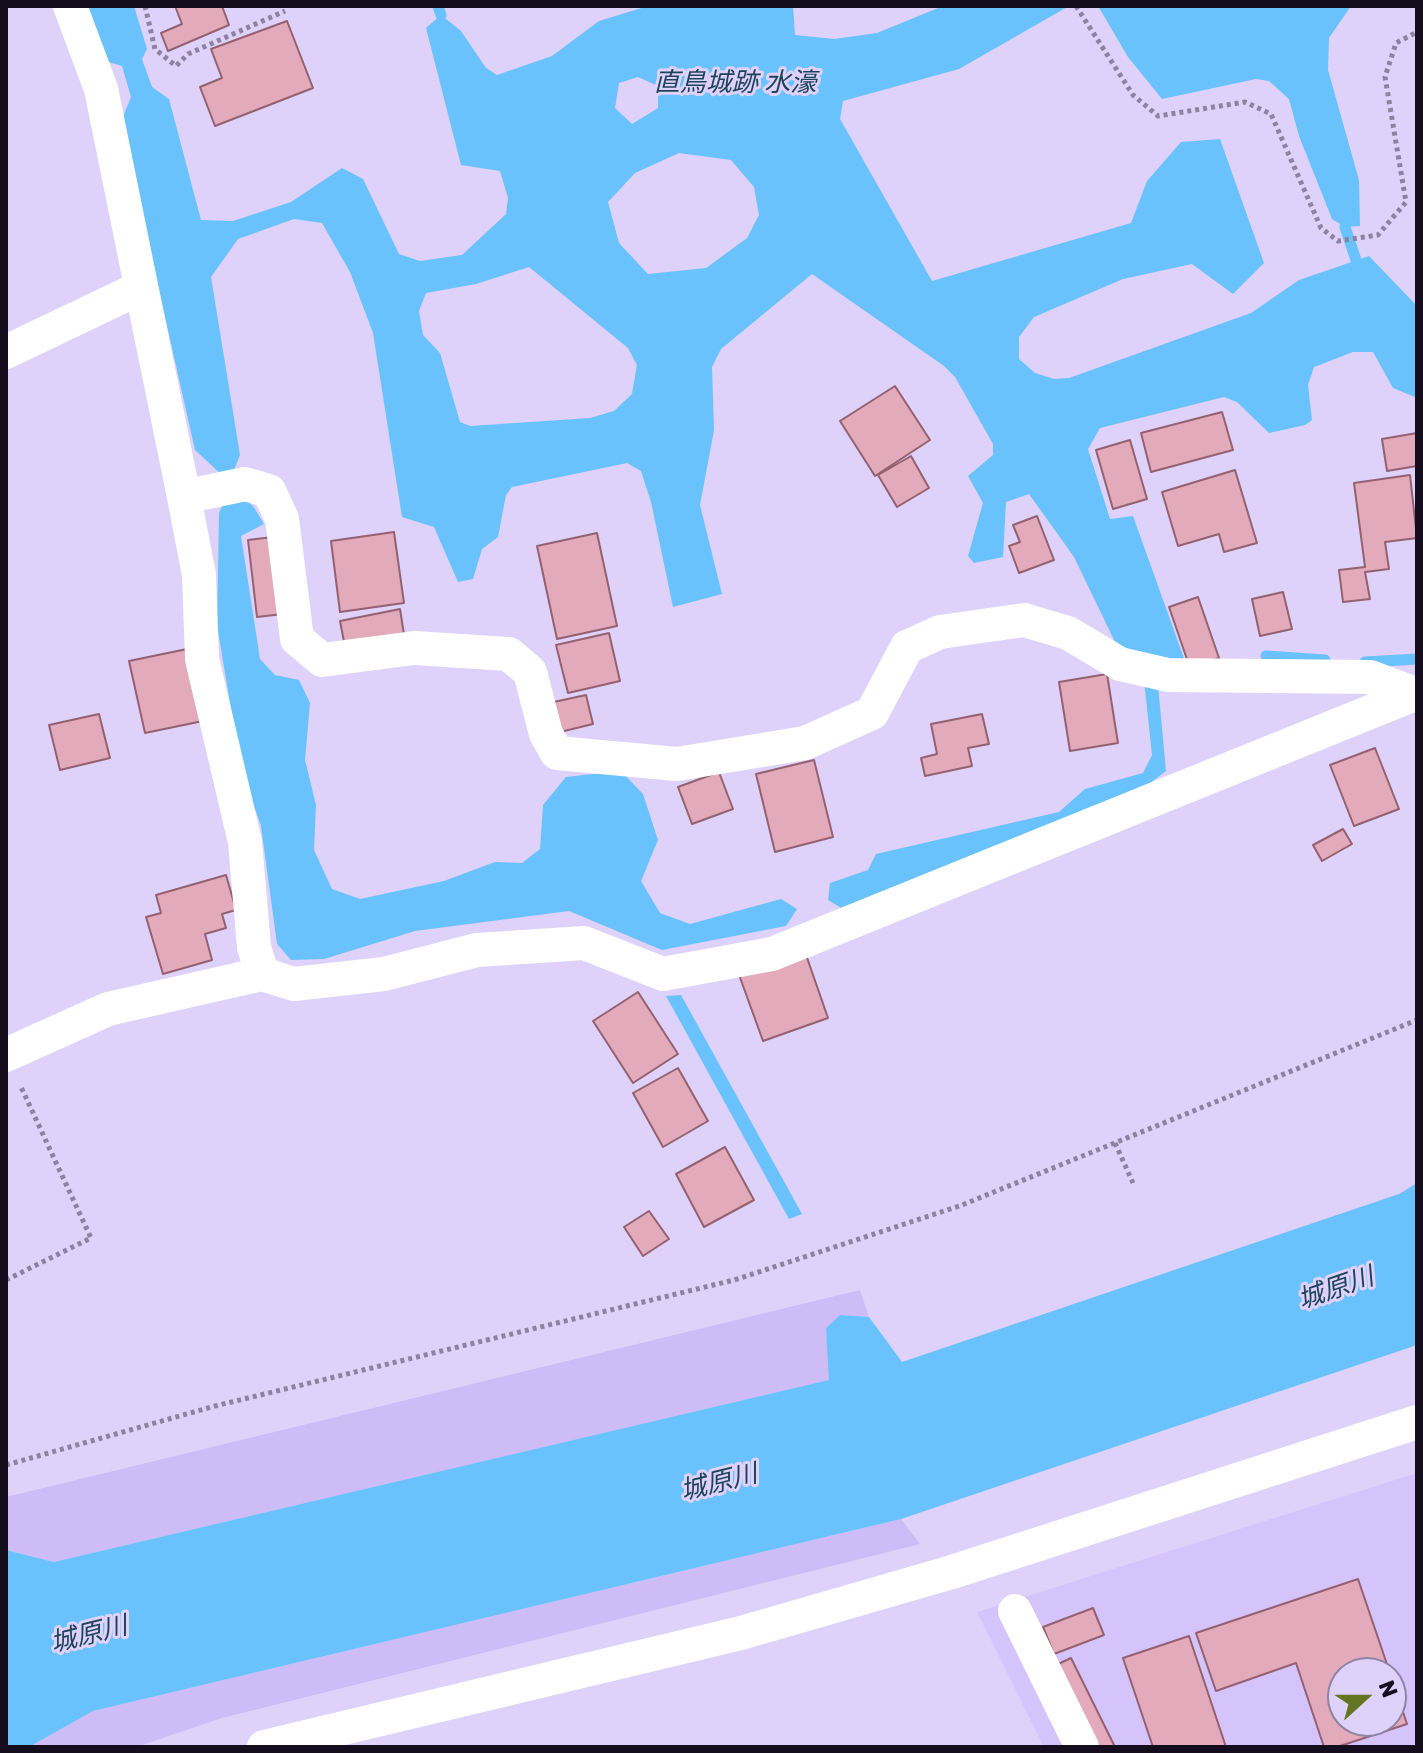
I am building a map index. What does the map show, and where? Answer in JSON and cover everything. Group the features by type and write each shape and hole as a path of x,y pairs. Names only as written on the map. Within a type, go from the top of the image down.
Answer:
{"street":[{"path":"70,6 101,89 140,288 197,495 202,659 245,842 254,947 262,974"},
{"path":"6,352 140,288"},
{"path":"197,495 245,484 269,491 282,519 297,639 322,660 414,648 509,654 530,672 546,734 557,753 677,764 805,743 872,713 907,647 940,632 1024,620 1068,633 1120,664 1168,675 1370,677 1416,693"},
{"path":"7,1056 108,1009 262,974 294,984 384,974 477,950 584,943 663,974 772,954 1416,693"},
{"path":"264,1747 756,1628 952,1572 1417,1422"},
{"path":"1015,1611 1082,1747"}],"path":[{"path":"145,6 155,49 176,66 188,54 285,11"},
{"path":"1076,6 1133,95 1158,116 1245,102 1271,114 1321,228 1338,241 1362,240 1378,235 1406,202 1385,77 1396,43 1417,32"},
{"path":"6,1465 215,1406 734,1280 962,1205 1417,1020"},
{"path":"6,1280 91,1238 7,1056"},
{"path":"1115,1143 1133,1183"}],"shaded area":[{"path":"860,1290 869,1317 840,1315 826,1328 830,1380 54,1562 6,1550 6,1497"},
{"path":"1417,1473 1417,1747 1044,1747 977,1612"},
{"path":"901,1519 920,1544 222,1718 136,1747 29,1747 93,1711"}],"water":[{"name":"直鳥城跡 水濠","path":"86,6 134,6 147,49 142,59 152,87 169,99 201,220 233,221 291,202 342,168 363,179 399,254 420,261 462,255 506,214 508,198 500,171 461,165 426,28 441,15 461,31 486,68 497,75 552,56 599,21 648,6 793,6 795,35 834,39 877,33 943,6 1069,6 959,69 843,101 840,119 932,281 1131,223 1147,181 1181,142 1220,139 1264,263 1233,294 1192,264 1123,279 1034,317 1019,337 1019,359 1035,373 1054,379 1069,378 1251,313 1299,280 1369,256 1417,306 1417,398 1393,388 1373,352 1353,352 1314,367 1308,385 1312,420 1305,425 1269,433 1237,402 1224,397 1100,428 1088,449 1110,519 1133,516 1186,664 1153,659 1116,644 1074,557 1029,494 1006,502 1003,557 974,563 968,556 983,503 968,476 993,455 993,444 955,377 944,366 812,274 721,349 712,367 714,430 700,505 722,594 673,607 651,502 641,471 627,463 512,487 506,495 498,537 482,549 473,579 458,582 434,527 402,517 373,333 350,272 322,223 294,219 238,239 211,277 240,455 234,470 241,495 253,506 264,524 241,536 260,659 275,675 299,680 310,703 305,760 316,805 314,850 332,889 360,899 444,881 495,862 522,863 540,849 543,805 566,777 621,771 643,794 658,840 641,881 660,913 690,924 781,899 797,909 786,926 662,950 569,911 415,931 324,959 291,960 277,944 261,826 241,769 217,625 219,513 225,499 222,475 195,450 121,122 131,97 122,66 105,61","holes":["638,77 658,86 658,108 632,124 615,108 619,83","679,153 731,160 754,187 759,215 747,238 706,268 648,274 619,243 608,202 635,173","529,267 628,348 637,365 632,394 614,411 590,418 470,426 460,422 440,353 423,335 419,311 426,293 476,284"]},
{"path":"1098,6 1351,6 1329,38 1328,70 1359,180 1360,226 1345,227 1332,219 1299,136 1289,99 1269,81 1256,79 1162,99 1128,57"},
{"path":"1144,680 1158,685 1166,771 1141,790 843,909 828,900 830,883 868,870 876,854 1059,812 1085,789 1143,773 1152,755"},
{"path":"681,995 802,1214 789,1219 666,996"},
{"name":"城原川","path":"1417,1183 1417,1345 901,1519 93,1711 29,1747 6,1747 6,1550 54,1562 829,1380 826,1328 840,1315 869,1317 902,1362 1399,1194"}],"building":[{"path":"175,6 222,6 229,25 168,51 161,33 182,24"},
{"path":"287,21 313,88 215,126 200,87 222,78 211,49"},
{"path":"895,386 930,440 875,476 840,421"},
{"path":"1222,412 1233,450 1151,472 1141,433"},
{"path":"1417,433 1417,466 1387,471 1382,439"},
{"path":"1130,440 1147,499 1113,509 1096,450"},
{"path":"911,456 929,488 897,507 878,475"},
{"path":"1235,470 1257,543 1224,552 1219,534 1178,546 1162,492"},
{"path":"1410,475 1417,538 1385,542 1389,569 1365,572 1370,599 1343,602 1339,570 1365,567 1354,483"},
{"path":"1037,516 1054,560 1019,573 1009,546 1020,542 1013,525"},
{"path":"394,532 404,603 340,612 331,541"},
{"path":"597,533 617,626 557,639 537,546"},
{"path":"273,537 283,614 257,617 248,540"},
{"path":"1283,592 1292,629 1260,636 1252,599"},
{"path":"1198,597 1219,658 1190,668 1169,607"},
{"path":"400,609 405,641 346,652 340,621"},
{"path":"609,633 620,681 568,693 556,645"},
{"path":"187,649 203,721 145,733 129,661"},
{"path":"1107,674 1118,743 1070,751 1059,682"},
{"path":"586,695 593,724 556,733 549,703"},
{"path":"99,714 110,758 60,770 49,725"},
{"path":"982,714 989,744 968,748 972,766 925,776 921,758 937,754 931,724"},
{"path":"1375,748 1399,809 1354,826 1330,765"},
{"path":"814,760 833,837 775,852 756,774"},
{"path":"719,772 733,809 692,824 678,787"},
{"path":"1343,829 1352,844 1322,861 1313,845"},
{"path":"226,875 236,910 222,914 226,928 205,934 212,960 163,974 146,917 161,913 156,895"},
{"path":"804,949 828,1018 763,1041 738,972"},
{"path":"638,992 678,1054 633,1083 593,1021"},
{"path":"678,1068 708,1121 663,1147 633,1093"},
{"path":"725,1147 754,1200 704,1227 676,1174"},
{"path":"649,1211 669,1239 643,1256 624,1227"},
{"path":"1358,1579 1385,1657 1327,1657 1327,1737 1367,1737 1337,1747 1324,1747 1296,1663 1216,1691 1196,1633"},
{"path":"1093,1608 1104,1635 1054,1654 1043,1627"},
{"path":"1189,1636 1226,1747 1153,1747 1123,1658"},
{"path":"1071,1658 1115,1747 1099,1747 1058,1664"}],"waterway":[{"path":"438,6 441,15"},
{"path":"1345,227 1356,260"},
{"path":"1266,656 1325,660"},
{"path":"1365,662 1417,659"}]}
